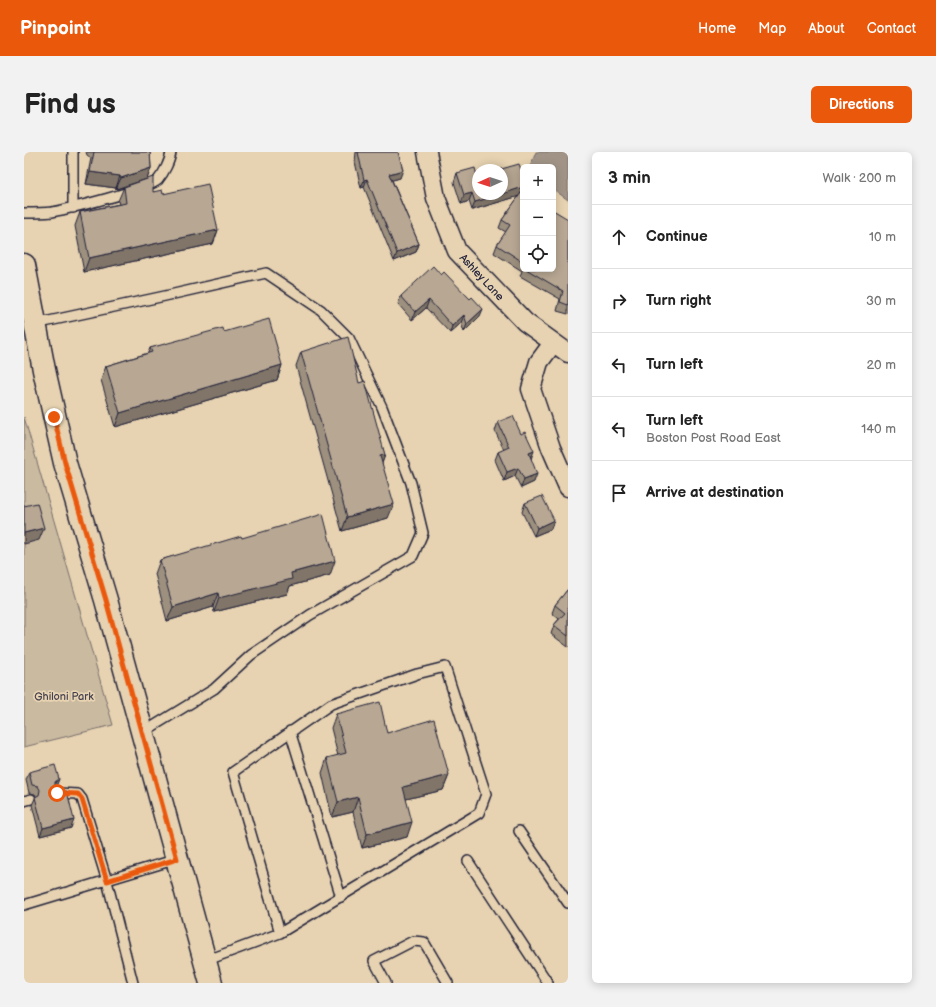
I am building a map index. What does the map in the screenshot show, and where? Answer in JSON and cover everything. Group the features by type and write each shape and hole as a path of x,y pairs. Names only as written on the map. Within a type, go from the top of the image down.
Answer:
{"main road":[{"path":"24,269 54,417 65,463 106,600 211,983"}],"street":[{"name":"Ashley Lane","path":"427,152 436,198 457,251 525,322 568,353"},
{"path":"553,343 539,362 532,389 551,448 568,487"}],"lane":[{"path":"73,152 73,208"},
{"path":"24,213 50,212 73,208 145,188 158,180 170,159 171,152"},
{"path":"35,324 266,273 321,310 350,338 382,407 411,483 423,533 413,556 310,615 251,655 214,689 142,733"},
{"path":"205,961 280,933 479,813 486,794 445,667 417,674 331,704 233,772 280,933"},
{"path":"290,731 341,897"},
{"path":"57,793 78,794 82,799 107,881 133,983"},
{"path":"519,831 568,903"},
{"path":"24,905 177,859"},
{"path":"468,861 548,983"},
{"path":"386,983 374,961 413,941 424,942 448,983"}],"green space":[{"name":"Ghiloni Park","path":"24,417 113,725 24,747"}],"shaded area":[{"path":"536,152 568,152 568,200 556,191 556,164 531,164"}],"building":[{"path":"94,152 150,152 151,168 121,178 120,176 90,172"},
{"path":"358,152 398,152 403,170 389,174 419,244 397,253 367,179 364,180"},
{"path":"519,164 520,167 520,188 508,192 508,167"},
{"path":"472,169 472,193 464,195 457,173"},
{"path":"153,177 153,192 162,190 163,194 208,184 218,230 89,258 80,212 126,203 124,187"},
{"path":"520,194 520,260 497,245 510,225 502,220"},
{"path":"556,212 568,219 568,305 560,302 563,291 531,272 556,272"},
{"path":"433,266 441,275 444,272 470,299 472,297 483,309 467,324 464,315 452,326 429,300 415,312 401,296"},
{"path":"269,319 282,365 120,413 106,366 152,352 150,348 223,328 224,332"},
{"path":"348,337 359,383 365,381 385,455 380,456 394,504 347,517 301,352"},
{"path":"513,416 521,434 525,432 534,451 529,453 537,474 524,479 518,468 507,472 498,452 509,447 498,422"},
{"path":"542,496 554,520 537,528 525,503"},
{"path":"37,503 44,528 24,533 24,506"},
{"path":"323,514 335,561 291,573 292,579 219,598 218,593 173,607 160,560"},
{"path":"568,589 568,636 554,625 565,613 555,605"},
{"path":"380,702 387,733 434,719 449,775 403,787 412,822 367,834 358,797 338,802 327,758 346,753 336,714"},
{"path":"55,765 59,779 55,782 55,787 57,790 62,792 67,791 74,820 43,828 35,797 39,795 40,790 38,786 32,785 29,772"}],"route":[{"path":"54,417 65,463 106,600 177,859 107,881 82,799 78,794 57,793"}]}
